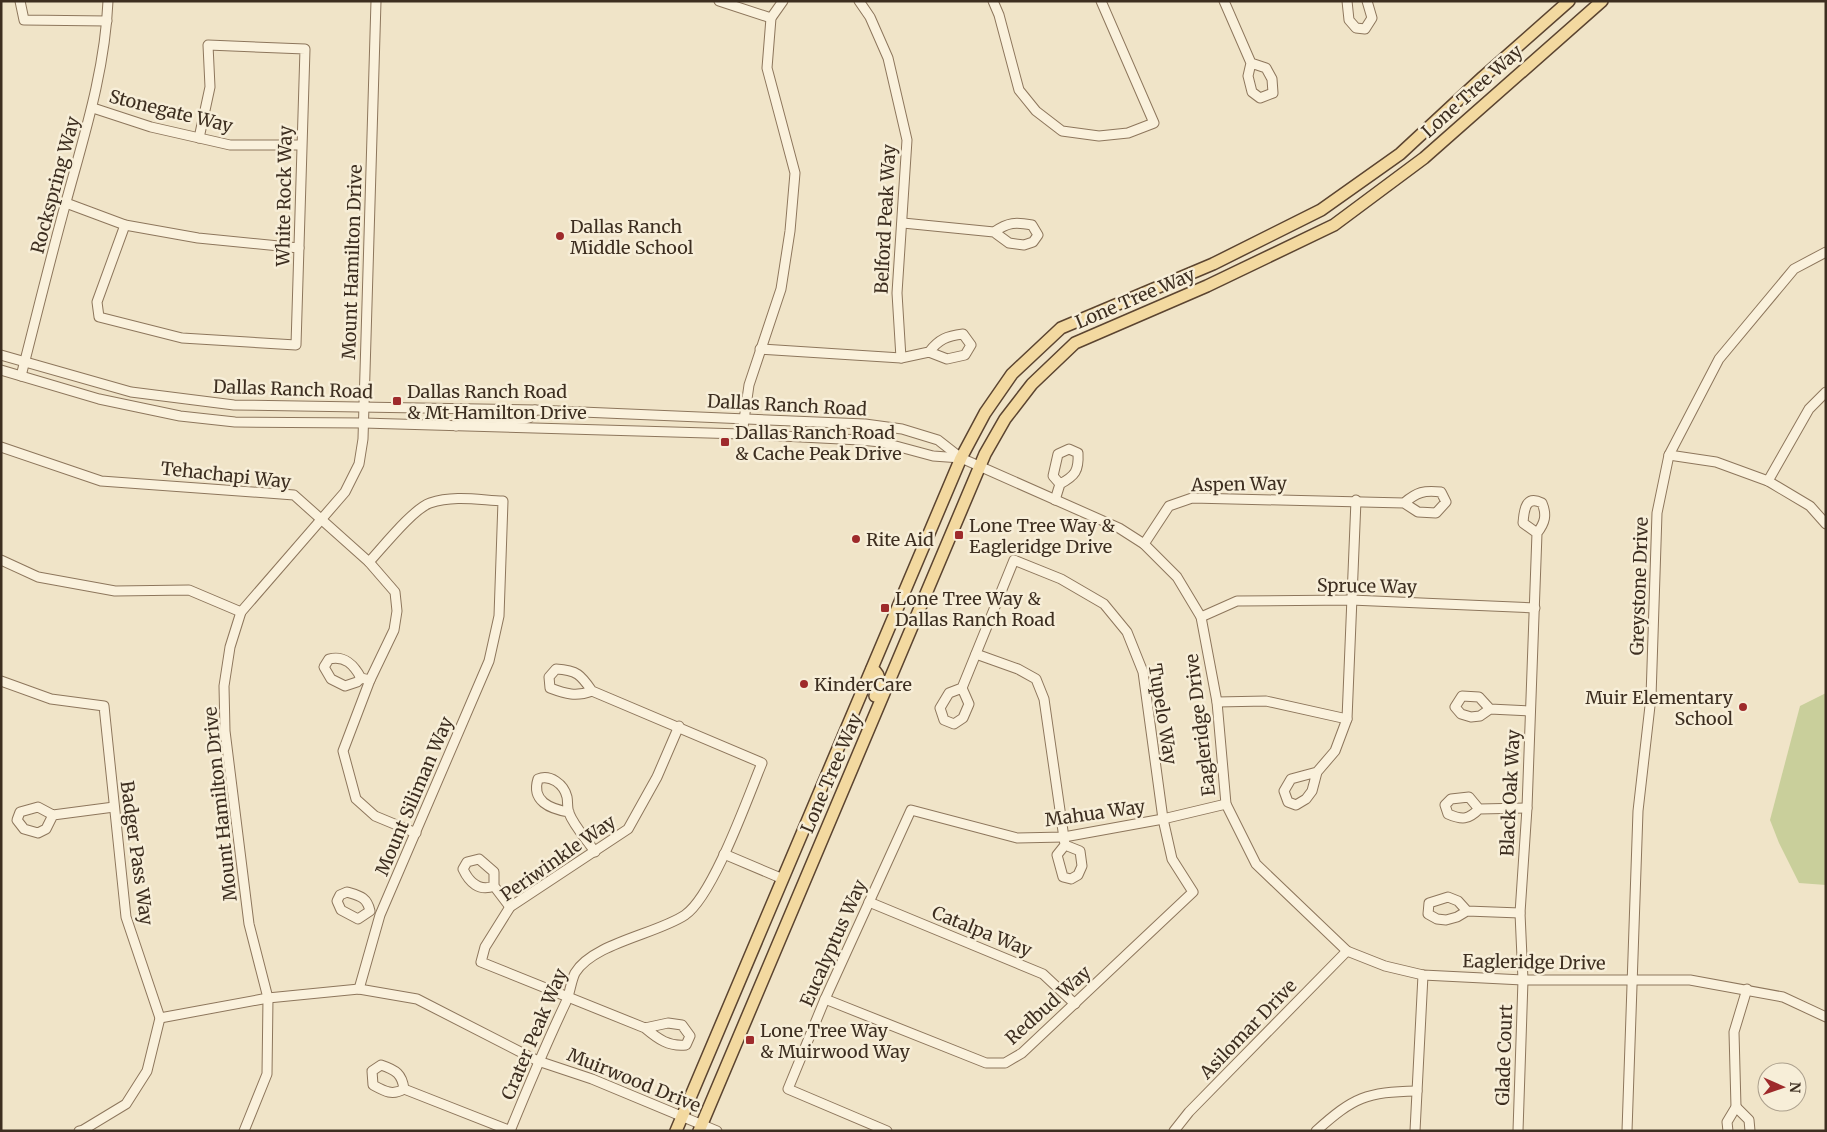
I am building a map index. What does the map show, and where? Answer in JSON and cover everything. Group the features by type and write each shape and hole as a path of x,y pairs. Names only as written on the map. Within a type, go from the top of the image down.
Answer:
{"main road":[{"name":"Lone Tree Way","path":"676,1131 961,458 985,413 1012,374 1061,328 1213,264 1321,210 1400,154 1569,1"},
{"name":"Lone Tree Way","path":"700,1128 980,466 1005,419 1032,384 1074,344 1207,286 1334,225 1424,158 1602,1"},
{"path":"859,752 858,739 879,687 878,674 872,669"}],"street":[{"path":"20,1 24,20 107,21"},
{"name":"Rockspring Way","path":"21,376 93,108 107,21 108,1"},
{"name":"Mount Hamilton Drive","path":"244,1131 267,1074 268,998 249,924 225,731 224,686 230,647 241,612 345,492 359,464 364,409 376,1"},
{"path":"719,1 771,18"},
{"path":"742,434 749,385 781,289 790,231 795,173 767,68 771,18 783,1"},
{"name":"Belford Peak Way","path":"859,1 870,17 888,58 907,140 897,293 901,358"},
{"path":"993,1 999,15 1020,90 1036,111 1062,131 1099,136 1128,133 1154,123 1101,1"},
{"path":"1224,1 1251,63"},
{"path":"1347,1 1349,20 1356,28 1365,29 1372,18 1367,1"},
{"name":"White Rock Way","path":"125,225 97,302 100,317 182,338 296,345 300,145 305,49 208,45 210,87 199,138"},
{"name":"Stonegate Way","path":"93,108 151,126 230,145 300,145"},
{"path":"66,203 125,225 198,238 299,248"},
{"path":"903,223 994,232"},
{"name":"Greystone Drive","path":"1627,1131 1638,811 1651,697 1657,513 1669,455 1719,359 1794,269 1826,252"},
{"path":"760,349 901,358 929,352"},
{"name":"Dallas Ranch Road","path":"1,355 131,392 234,405 364,409 535,410 865,424 902,429 938,440 961,458"},
{"name":"Dallas Ranch Road","path":"1,370 99,399 180,416 235,422 363,423 742,434 881,442 933,456 961,458"},
{"path":"1768,481 1809,409 1826,392"},
{"path":"452,427 474,418 525,419 529,418 535,410"},
{"name":"Tehachapi Way","path":"1,448 101,480 294,495 369,562 395,592 397,611 394,630 366,679 344,752 356,799 375,816 416,833"},
{"path":"1669,455 1716,462 1768,481 1810,506 1826,524"},
{"name":"Eagleridge Drive","path":"961,458 1119,528 1144,544 1177,577 1201,617 1217,702 1226,804 1256,864 1347,951 1385,966 1423,975 1524,980 1690,980 1783,997 1826,1017"},
{"path":"1054,500 1060,484"},
{"name":"Mount Siliman Way","path":"359,989 380,915 489,661 499,616 503,502 458,498 429,504 406,522 369,562"},
{"name":"Aspen Way","path":"1144,544 1170,506 1192,498 1356,500 1404,503"},
{"path":"1317,772 1336,751 1347,719 1356,500"},
{"name":"Black Oak Way","path":"1524,980 1520,914 1527,808 1537,533"},
{"path":"1,560 38,577 115,592 189,590 241,612"},
{"name":"Tupelo Way","path":"976,654 1014,560 1061,578 1104,604 1127,632 1143,672 1163,819"},
{"name":"Spruce Way","path":"1201,617 1238,601 1352,600 1534,608"},
{"path":"962,688 976,654 1018,669 1036,680 1044,699 1065,841"},
{"path":"592,691 580,696 568,694 550,688 549,677 556,669 568,669 581,675 592,691 680,726"},
{"name":"Badger Pass Way","path":"1,681 51,699 104,706 126,917 160,1018"},
{"path":"1217,702 1266,701 1347,719"},
{"path":"1490,709 1530,711"},
{"name":"Crater Peak Way","path":"511,1131 538,1061 568,999 575,973 592,956 686,915 704,893 724,854 762,763 680,726"},
{"name":"Periwinkle Way","path":"568,999 481,962 485,947 510,907 628,829 657,777 680,726"},
{"name":"Mahua Way","path":"911,810 1017,838 1065,841 1226,804"},
{"path":"53,815 114,807"},
{"path":"1479,809 1527,808"},
{"name":"Eucalyptus Way","path":"883,1130 788,1090 825,999 911,810"},
{"path":"569,812 595,852"},
{"name":"Redbud Way","path":"825,999 986,1062 1005,1063 1022,1053 1076,1004 1193,892 1172,859 1163,819"},
{"path":"724,854 783,879"},
{"path":"494,886 510,907"},
{"name":"Catalpa Way","path":"869,902 1043,974 1076,1004"},
{"path":"1468,910 1520,914"},
{"path":"370,911 380,915"},
{"name":"Asilomar Drive","path":"1174,1131 1189,1112 1347,951"},
{"path":"1415,1131 1423,975"},
{"name":"Glade Court","path":"1518,1131 1524,980"},
{"name":"Muirwood Drive","path":"160,1018 268,998 359,989 417,999 538,1061 592,1079 682,1116 700,1128 717,1131"},
{"path":"1728,1131 1727,1122 1736,1107 1734,1032 1747,989"},
{"path":"568,999 645,1028"},
{"path":"79,1131 126,1104 147,1071 160,1018"},
{"path":"404,1089 511,1131"},
{"path":"1316,1131 1340,1109 1361,1097 1380,1092 1417,1090"},
{"path":"1736,1107 1748,1120 1750,1131"}],"green space":[{"path":"1826,693 1826,885 1799,883 1770,820 1800,706"}],"place":[{"name":"Dallas Ranch Middle School","path":"560,236"},
{"name":"Dallas Ranch Road & Mt Hamilton Drive","path":"397,401"},
{"name":"Dallas Ranch Road & Cache Peak Drive","path":"725,442"},
{"name":"Lone Tree Way & Eagleridge Drive","path":"959,535"},
{"name":"Rite Aid","path":"856,539"},
{"name":"Lone Tree Way & Dallas Ranch Road","path":"885,608"},
{"name":"KinderCare","path":"804,684"},
{"name":"Muir Elementary School","path":"1743,707"},
{"name":"Lone Tree Way & Muirwood Way","path":"750,1040"}]}
